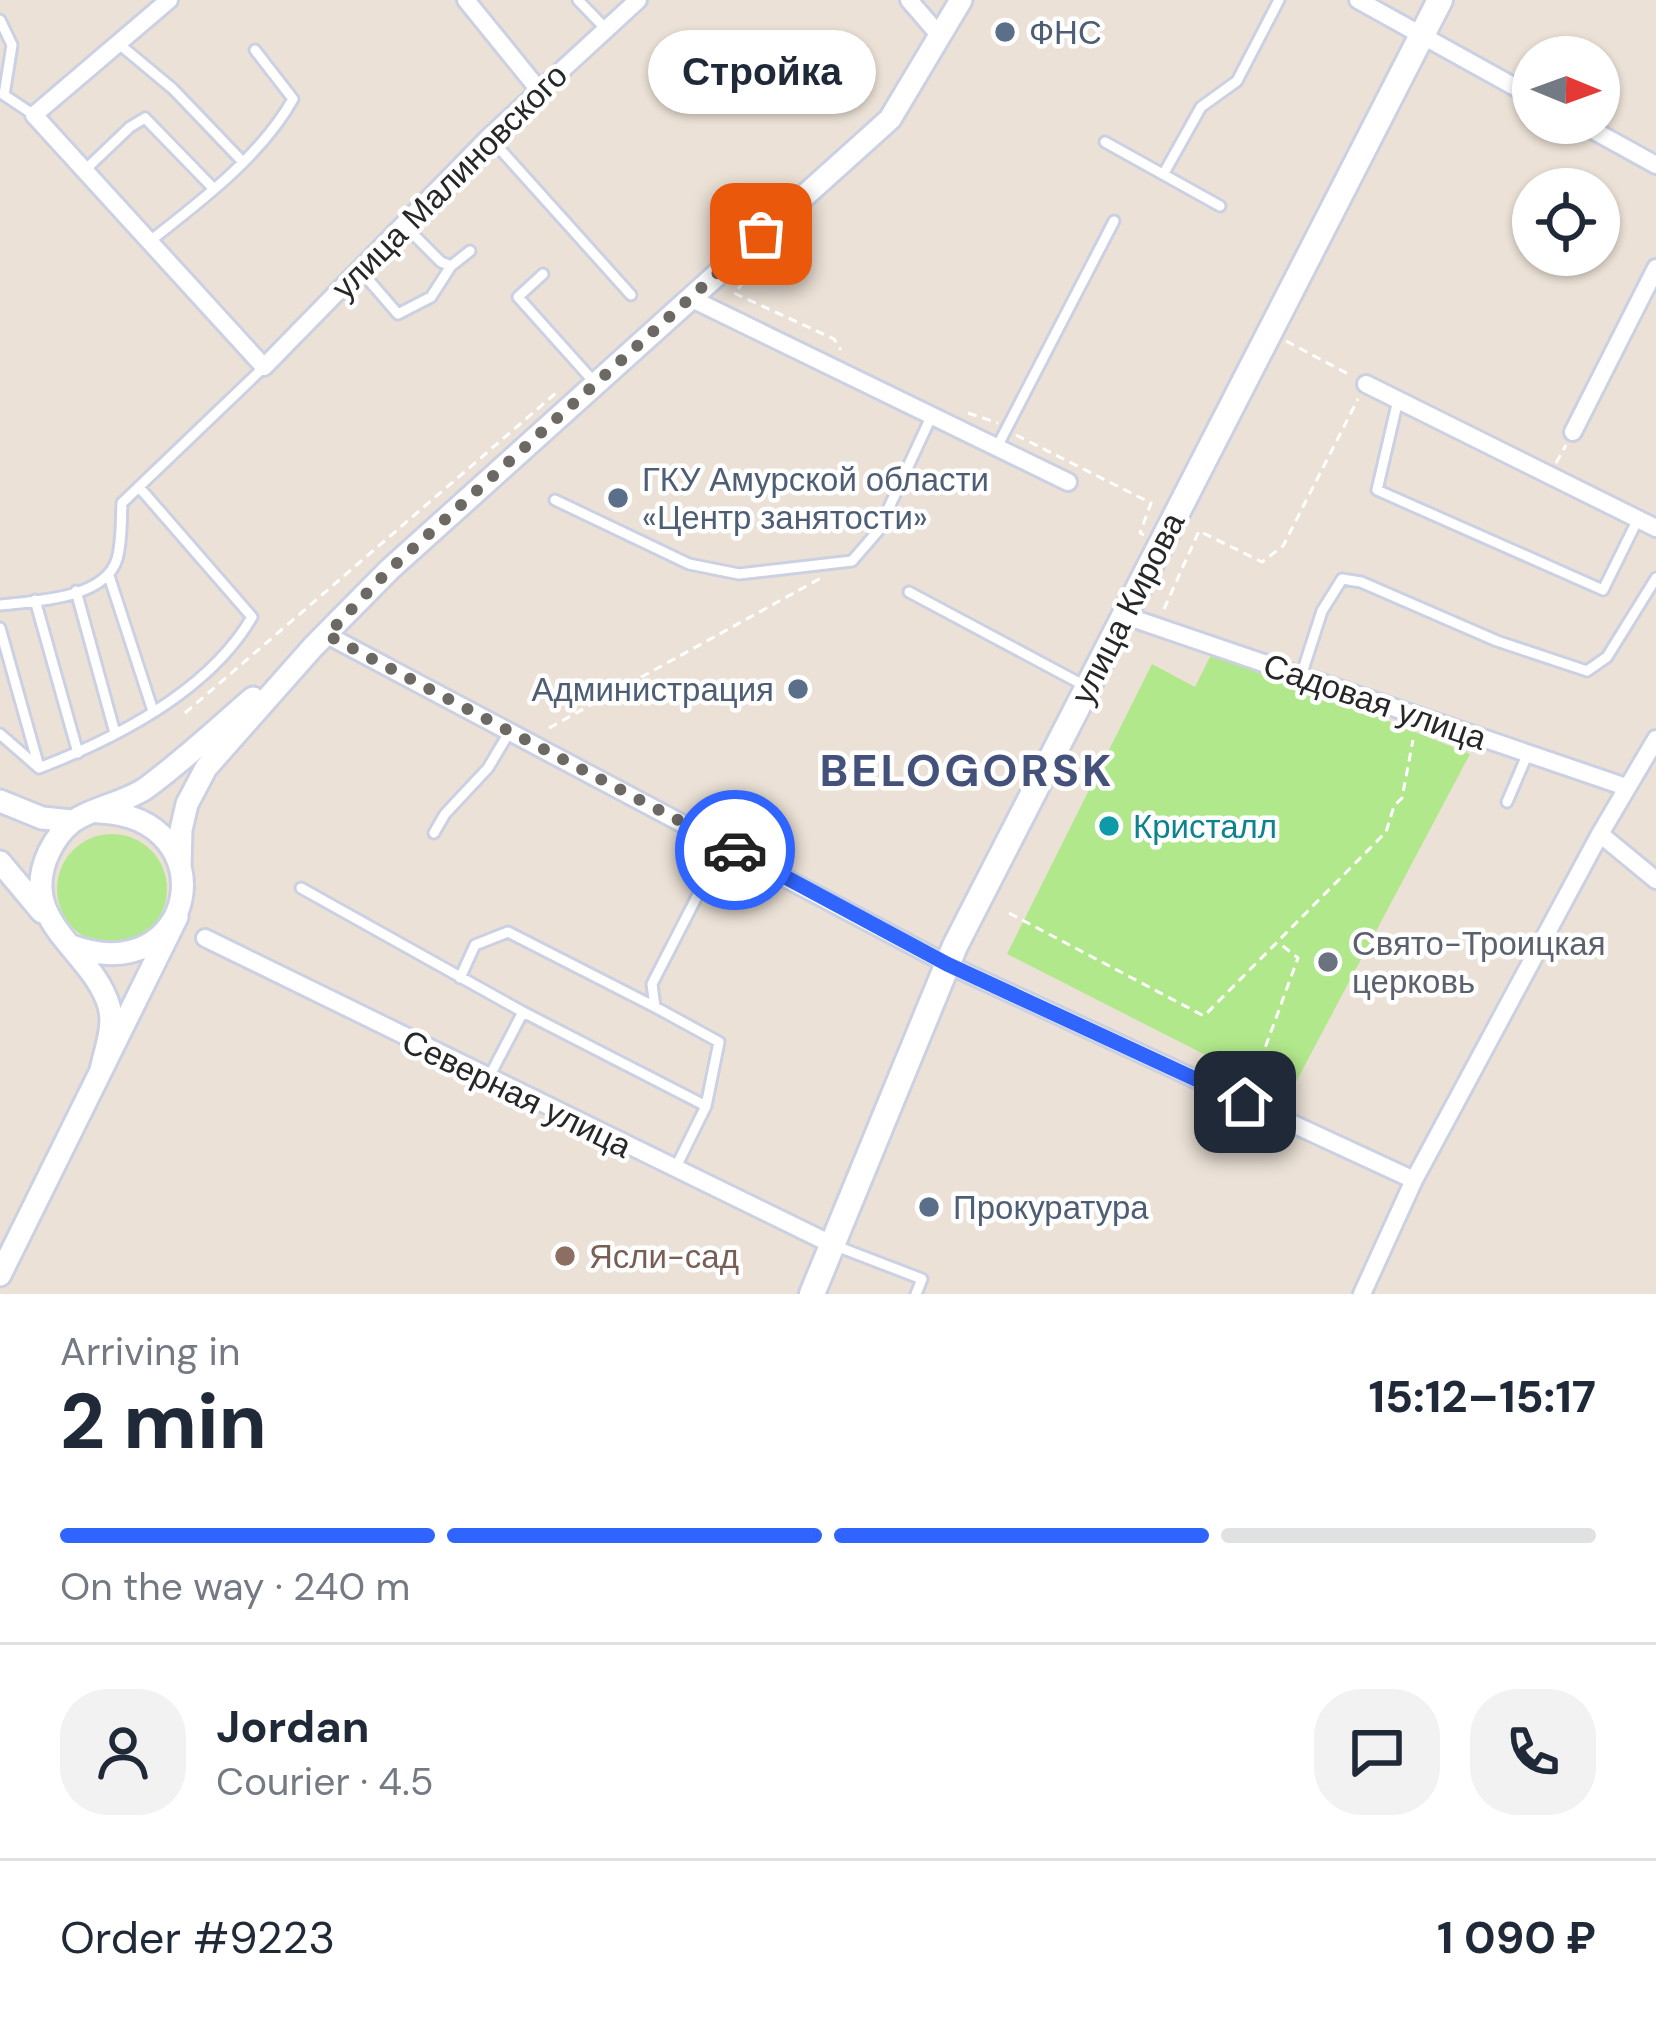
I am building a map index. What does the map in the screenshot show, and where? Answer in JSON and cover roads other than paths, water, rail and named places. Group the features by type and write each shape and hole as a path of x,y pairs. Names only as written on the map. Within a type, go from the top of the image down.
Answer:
{"main road":[{"name":"улица Кирова","path":"812,1294 947,964 1439,0"}],"street":[{"path":"169,0 34,115 264,367"},
{"path":"466,0 539,90"},
{"name":"улица Малиновского","path":"264,367 489,137 638,0"},
{"path":"909,0 940,36"},
{"path":"0,1275 178,917 184,817 206,768 389,570 589,377 690,298 890,119 962,0"},
{"path":"1358,0 1512,85"},
{"path":"1618,144 1656,165"},
{"path":"1573,432 1656,268"},
{"path":"690,298 1068,482"},
{"path":"1366,384 1656,528"},
{"name":"Садовая улица","path":"1123,615 1626,788"},
{"path":"320,641 510,731 947,964 1414,1180"},
{"path":"0,801 42,818 72,821 143,790 320,641"},
{"path":"1362,1294 1414,1180 1656,739"},
{"path":"98,812 126,813 151,825 168,840 180,867"},
{"path":"51,922 40,896 42,868 53,843 72,821"},
{"path":"1600,834 1656,880"},
{"path":"0,862 94,976 109,1003 112,1019 101,1070"},
{"path":"69,945 94,954 122,955 148,946 178,917"},
{"name":"Северная улица","path":"205,938 831,1244"}],"lane":[{"path":"578,0 606,29"},
{"path":"1164,173 1201,107 1237,81 1279,0"},
{"path":"0,20 12,45 2,94 34,115"},
{"path":"118,44 173,89 241,160"},
{"path":"150,241 277,127 292,99 255,50"},
{"path":"85,170 145,118 213,188"},
{"path":"489,137 631,295"},
{"path":"1105,142 1220,206"},
{"path":"997,447 1114,220"},
{"path":"404,225 451,266"},
{"path":"359,269 398,314 431,297 451,266 470,251"},
{"path":"543,274 518,297 589,377"},
{"path":"0,605 90,588 109,576 117,559 122,503 264,367"},
{"path":"1398,400 1377,490 1604,590 1638,519"},
{"path":"555,500 688,563 739,574 852,561 878,531 932,416"},
{"path":"39,768 78,753 153,711 236,645 252,617 139,487"},
{"path":"109,576 153,711"},
{"path":"1301,676 1322,610 1342,578 1497,641 1587,671 1607,657 1656,578"},
{"path":"76,591 115,734"},
{"path":"909,592 1087,687"},
{"path":"34,600 78,753"},
{"path":"0,628 39,768"},
{"path":"434,833 445,814 488,768 510,731"},
{"path":"0,734 39,768"},
{"path":"1507,802 1528,753"},
{"path":"656,1007 652,983 724,844"},
{"path":"302,888 523,1012 706,1106"},
{"path":"460,978 475,945 508,932 719,1042 706,1106 675,1169"},
{"path":"488,1079 523,1012"},
{"path":"831,1244 922,1279 916,1294"}],"place":[{"name":"ФНС","path":"1005,32"},
{"name":"Стройка","path":"761,234"},
{"name":"ГКУ Амурской области «Центр занятости»","path":"618,498"},
{"name":"Администрация","path":"798,689"},
{"name":"Кристалл","path":"1109,826"},
{"name":"Свято-Троицкая церковь","path":"1328,962"},
{"name":"Прокуратура","path":"929,1207"},
{"name":"Ясли-сад","path":"565,1256"}],"district":[{"name":"BELOGORSK","path":"967,770"}]}
